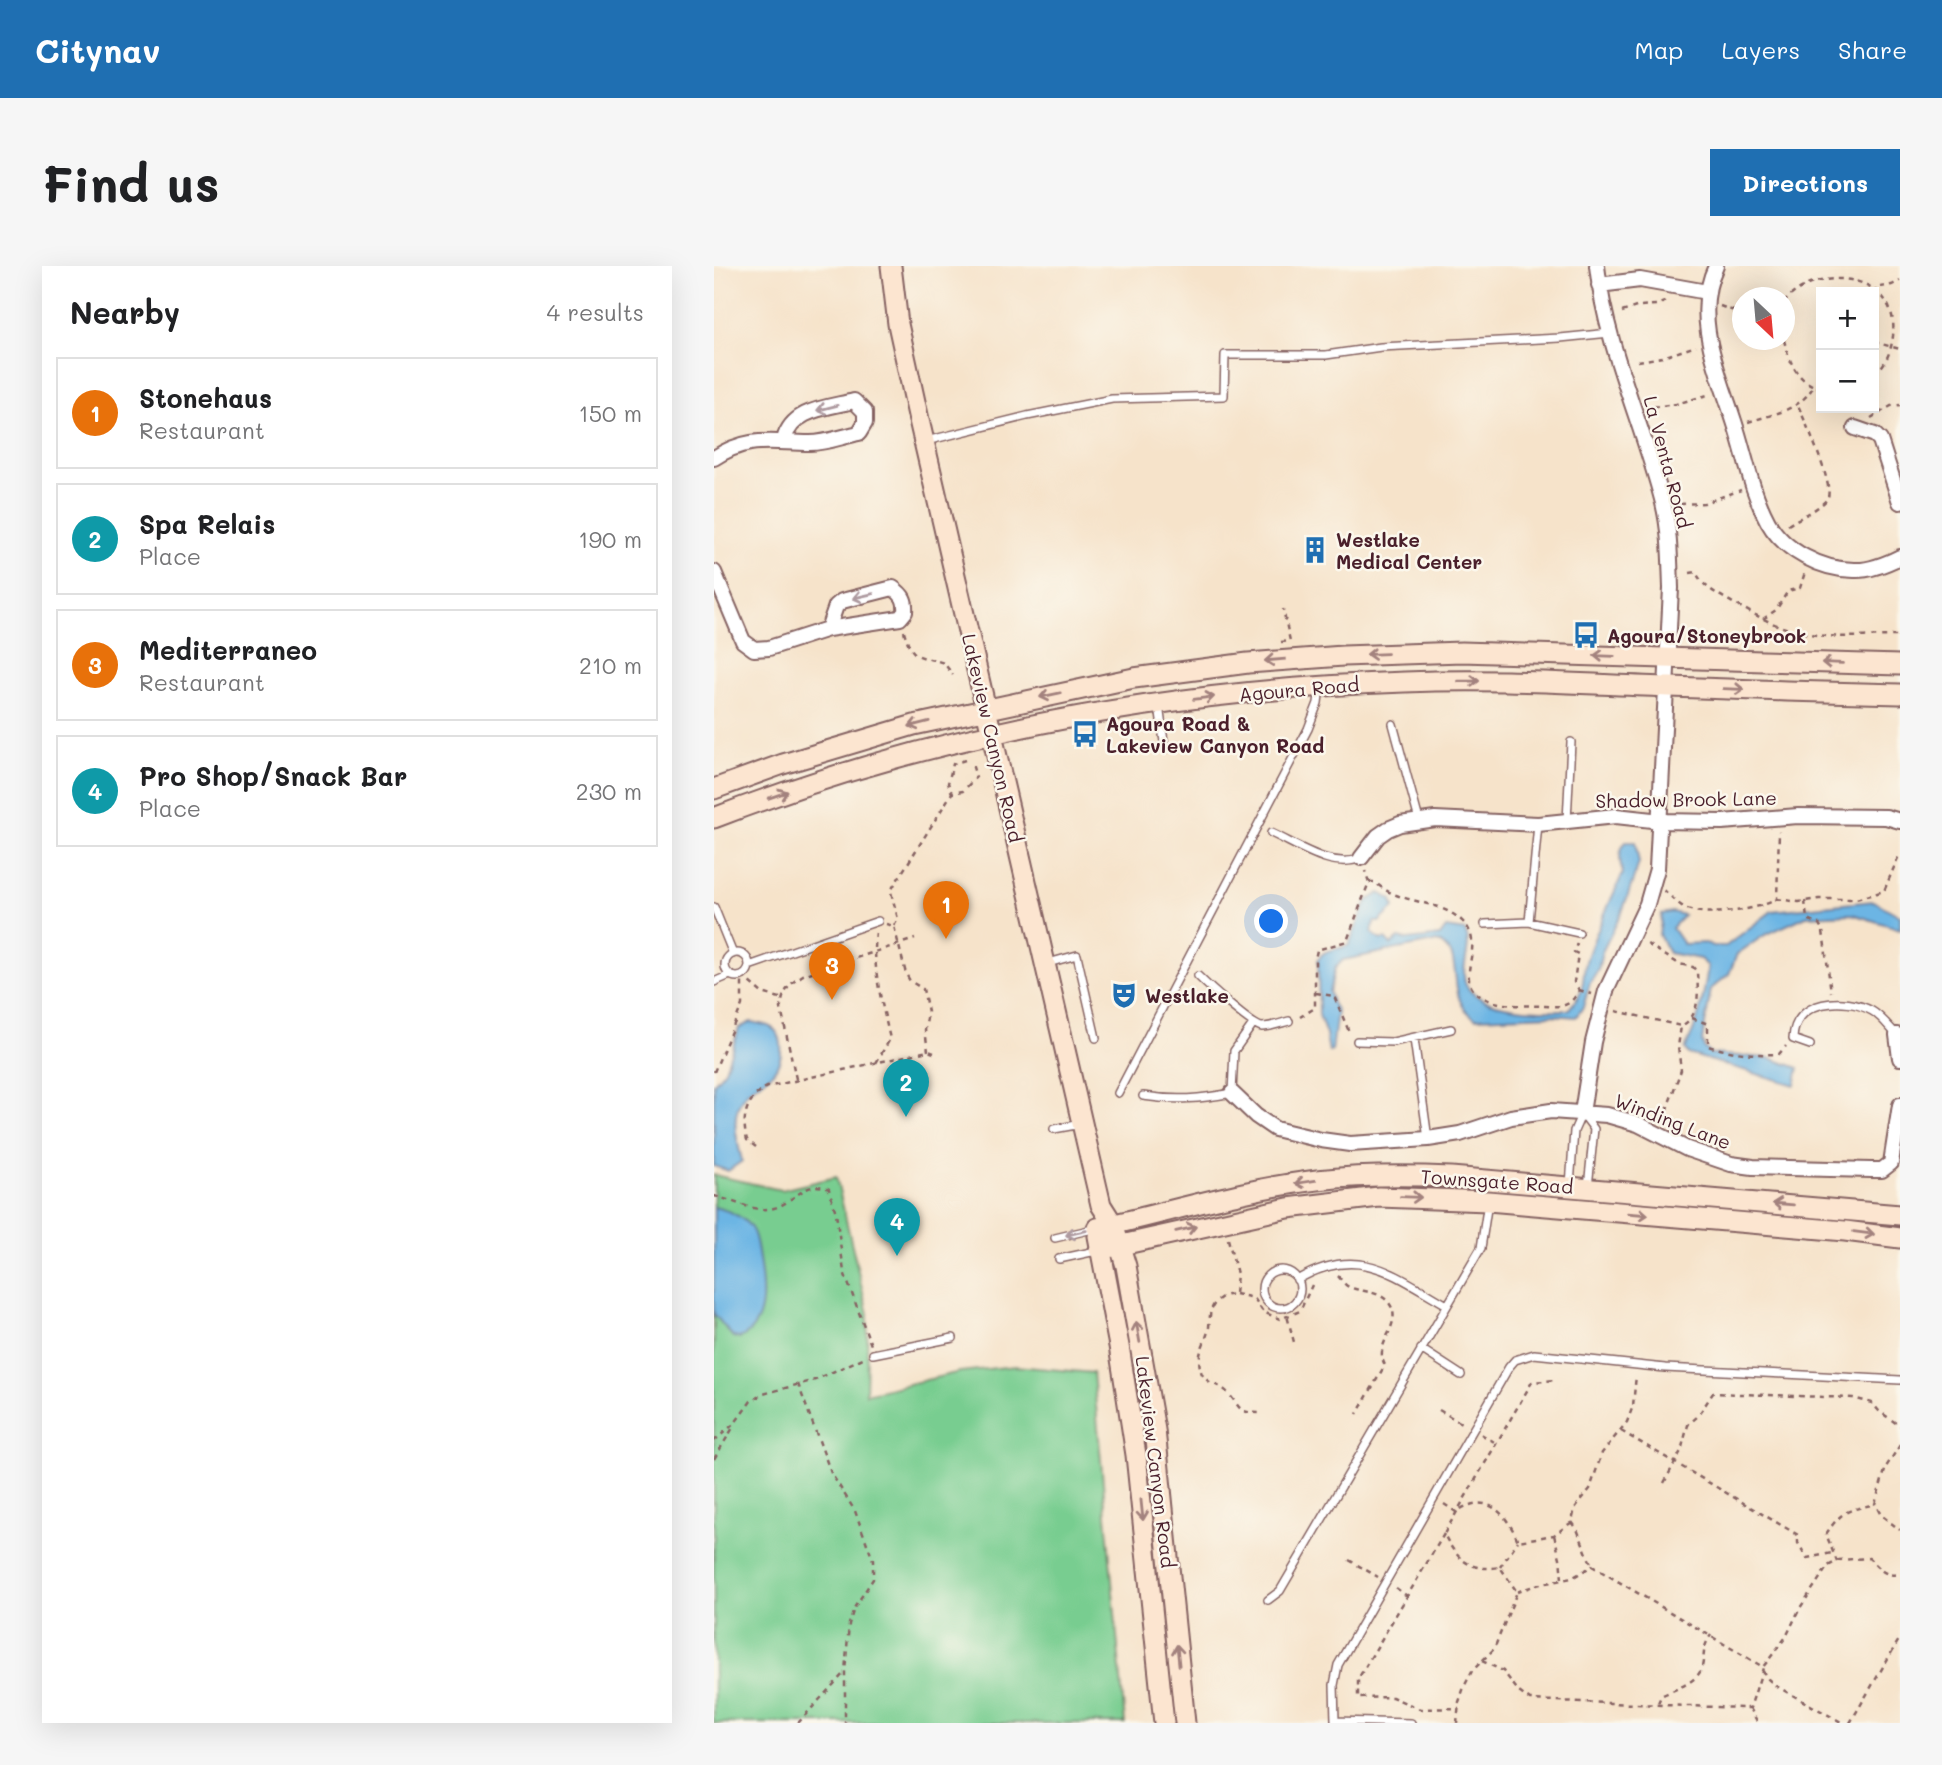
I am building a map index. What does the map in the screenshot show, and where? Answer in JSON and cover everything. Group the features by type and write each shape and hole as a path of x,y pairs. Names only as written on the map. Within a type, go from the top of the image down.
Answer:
{"street":[{"name":"Lakeview Canyon Road","path":"891,266 898,324 924,442 1105,1226 1100,1250 1119,1346 1136,1455 1164,1723"},
{"name":"La Venta Road","path":"1582,1113 1592,1042 1606,991 1647,904 1657,869 1671,588 1670,547 1665,512 1611,332 1597,266"},
{"path":"1716,266 1706,297 1705,318 1710,342 1753,485 1761,507 1776,533 1810,559 1829,566 1854,570 1888,563 1900,557"},
{"path":"1599,285 1640,280 1706,297"},
{"path":"714,458 728,449 752,442 784,440 812,443 859,433 865,423 865,412 854,401 804,414 788,426 784,440"},
{"path":"1855,428 1875,435 1880,440 1900,502"},
{"path":"714,572 743,641 754,649 769,648 828,629 900,618 905,612 906,602 902,594 893,588 842,601 836,606 828,629"},
{"name":"Agoura Road","path":"714,789 914,725 1134,678 1297,659 1462,652 1900,694"},
{"name":"Agoura Road","path":"714,818 830,777 992,734 1159,704 1320,686 1407,681 1502,681 1667,672 1900,665"},
{"name":"Shadow Brook Lane","path":"1361,858 1378,836 1388,829 1419,820 1538,824 1616,816 1661,821 1781,817 1886,817 1900,821"},
{"path":"1898,1034 1900,1058"},
{"name":"Winding Lane","path":"1232,1093 1255,1116 1275,1129 1350,1144 1460,1134 1511,1116 1551,1111 1608,1115 1657,1132 1687,1149 1731,1164 1810,1169 1882,1170 1891,1163 1900,1105"},
{"name":"Townsgate Road","path":"1105,1226 1251,1191 1359,1176 1451,1177 1900,1215"},
{"path":"1488,1201 1491,1194 1501,1191 1556,1194 1578,1187"},
{"name":"Townsgate Road","path":"1100,1250 1247,1216 1324,1202 1406,1196 1845,1231 1900,1238"},
{"name":"Lakeview Canyon Road","path":"1105,1226 1120,1245 1155,1430 1185,1723"}],"lane":[{"path":"924,442 1027,415 1112,398 1224,396 1225,355 1326,355 1381,347 1560,338 1611,332"},
{"path":"1118,1093 1308,729 1318,703 1320,686"},
{"path":"1159,704 1165,748"},
{"path":"1393,724 1419,820"},
{"path":"1567,821 1571,742"},
{"path":"1530,922 1538,824"},
{"path":"1271,833 1332,861 1349,863 1361,858"},
{"path":"714,907 733,954"},
{"path":"749,966 878,921"},
{"path":"1485,924 1530,922 1579,933"},
{"path":"714,982 730,975 742,976 747,972 749,966 745,955 733,954 727,958 725,965 730,975"},
{"path":"1045,964 1077,955 1096,1038"},
{"path":"1198,976 1253,1024 1261,1027 1289,1021"},
{"path":"1811,1045 1793,1039 1797,1021 1807,1009 1832,1003 1873,1011 1898,1034"},
{"path":"1143,1096 1192,1100 1232,1093 1234,1051 1253,1024"},
{"path":"1357,1041 1393,1042 1451,1029"},
{"path":"1414,1039 1428,1139"},
{"path":"1582,1113 1594,1129 1578,1187 1574,1130 1582,1113"},
{"path":"1054,1129 1082,1124"},
{"path":"1268,1600 1280,1591 1481,1248 1488,1201"},
{"path":"1055,1238 1105,1226"},
{"path":"1059,1259 1100,1250"},
{"path":"1297,1280 1321,1268 1340,1264 1378,1266 1447,1305"},
{"path":"1283,1270 1294,1275 1297,1280 1300,1286 1298,1298 1294,1303 1285,1308 1276,1308 1265,1301 1262,1295 1263,1283 1269,1273 1283,1270"},
{"path":"873,1354 953,1338"},
{"path":"1421,1349 1461,1374"},
{"path":"1411,1723 1335,1721 1335,1674 1434,1497 1515,1360 1534,1354 1636,1365 1900,1380"}],"path":[{"path":"1880,286 1900,281"},
{"path":"1795,287 1800,282"},
{"path":"1872,282 1880,286 1890,305 1895,324 1892,348 1879,368"},
{"path":"1706,297 1732,310"},
{"path":"1622,312 1678,298"},
{"path":"1638,361 1663,357 1710,342"},
{"path":"1879,344 1900,349"},
{"path":"1787,350 1793,369 1816,387"},
{"path":"1736,426 1798,405 1806,399 1813,387"},
{"path":"1653,407 1676,404 1724,389"},
{"path":"1776,533 1812,511 1829,496 1826,475 1798,405"},
{"path":"1855,428 1891,406 1900,405"},
{"path":"1680,504 1704,503 1753,485"},
{"path":"1763,619 1776,610 1788,592 1800,588 1810,559"},
{"path":"1689,573 1696,572 1700,581 1710,590 1763,619 1790,630 1811,635 1900,636"},
{"path":"1278,643 1290,641 1283,609"},
{"path":"900,618 907,641 916,656 944,663 953,675"},
{"path":"952,793 948,783 953,764 965,760"},
{"path":"928,1052 925,1030 928,1012 923,989 910,981 906,974 894,926 898,919 891,892 952,793 963,791 976,777 972,764"},
{"path":"1777,899 1781,817"},
{"path":"1653,881 1686,908 1703,912 1766,905 1777,899 1805,903 1856,899 1884,891 1900,853"},
{"path":"1289,1021 1308,1014 1315,1008 1317,950 1347,940 1369,882 1361,858"},
{"path":"1369,882 1420,904 1441,907 1462,921 1474,942 1468,973 1470,986 1480,996 1521,1006 1565,1007 1573,1002 1579,990"},
{"path":"1805,903 1807,919 1819,924 1824,931 1832,1003"},
{"path":"876,1063 890,1039 875,971 874,951 878,921 894,926"},
{"path":"1579,933 1574,952 1577,954 1574,982 1579,990 1590,993"},
{"path":"1633,934 1679,964 1693,967 1697,985 1694,1019"},
{"path":"796,1079 780,1009 781,998 789,984 803,975 915,940"},
{"path":"742,976 762,993 781,998"},
{"path":"714,1072 742,1005 742,976"},
{"path":"1317,993 1331,993 1337,1001 1347,1031 1357,1041"},
{"path":"1602,1007 1681,1026 1694,1019 1706,1023 1708,1046 1728,1052 1779,1054 1793,1039"},
{"path":"1657,1132 1668,1111 1681,1070 1678,1047 1681,1026"},
{"path":"756,1147 747,1140 744,1128 748,1105 757,1092 796,1079 934,1053"},
{"path":"714,1196 766,1209 782,1205 810,1188 829,1189 836,1213 844,1272 862,1316 873,1354 815,1380 775,1389 751,1401 735,1423 714,1441"},
{"path":"1227,1236 1237,1274 1235,1294"},
{"path":"1328,1279 1340,1276 1346,1286 1374,1293 1387,1301 1393,1311 1393,1323 1381,1350 1385,1365 1357,1414"},
{"path":"1262,1413 1243,1412 1227,1392 1206,1380 1199,1363 1212,1307 1222,1296 1235,1294 1254,1298 1263,1312 1280,1319 1287,1318 1300,1311 1308,1297 1310,1286 1317,1281"},
{"path":"1285,1308 1295,1346"},
{"path":"1636,1365 1633,1406 1621,1431 1602,1453 1590,1489 1575,1508 1572,1522 1592,1566 1711,1634 1763,1668 1768,1679 1776,1686 1843,1723"},
{"path":"1459,1708 1420,1709 1392,1697 1358,1698 1358,1679 1532,1382 1556,1380"},
{"path":"797,1384 831,1473 855,1511 873,1560 874,1570 870,1586 854,1608 849,1624 845,1723"},
{"path":"1664,1483 1681,1451 1688,1425 1698,1416 1713,1393 1853,1398 1872,1403 1900,1426"},
{"path":"714,1459 732,1433 735,1423"},
{"path":"1621,1431 1798,1535 1798,1543 1807,1558 1832,1553"},
{"path":"1900,1445 1886,1467 1875,1504 1881,1515 1900,1530"},
{"path":"1434,1497 1456,1512"},
{"path":"1456,1512 1466,1504 1479,1502 1492,1507 1508,1519 1518,1541"},
{"path":"1837,1562 1826,1534 1838,1516 1849,1510 1875,1504"},
{"path":"1444,1534 1452,1552 1463,1562 1490,1569 1500,1567 1518,1541 1554,1535 1572,1522"},
{"path":"1554,1535 1562,1579"},
{"path":"1758,1723 1750,1708 1763,1668 1786,1637 1809,1593 1828,1566 1837,1562 1869,1558 1881,1571 1891,1576 1900,1574"},
{"path":"1517,1592 1572,1578 1592,1566"},
{"path":"1500,1567 1517,1592"},
{"path":"1457,1723 1464,1687 1472,1671 1494,1649 1517,1592"},
{"path":"1658,1704 1661,1696 1693,1680 1701,1671 1703,1645 1711,1634"},
{"path":"1850,1723 1900,1638"},
{"path":"1482,1661 1503,1671 1530,1700 1750,1708"},
{"path":"799,1723 845,1672"}],"green space":[{"path":"714,1175 781,1190 836,1177 868,1314 866,1394 960,1372 1015,1366 1093,1373 1125,1723 714,1723"}],"water":[{"path":"1626,842 1635,842 1639,863 1622,912 1602,952 1583,1007 1576,1017 1553,1015 1475,1018 1467,1012 1459,998 1451,954 1441,943 1433,942 1343,960 1335,968 1329,992 1337,1011 1332,1051 1329,1052 1319,1015 1318,960 1328,951 1349,945 1367,901 1380,893 1392,900 1394,908 1379,922 1374,922 1372,933 1381,940 1385,939 1391,945 1399,938 1408,940 1440,936 1446,928 1465,931 1468,946 1464,974 1467,986 1476,995 1489,1002 1523,1009 1568,1010 1582,989 1588,955 1623,873 1620,857"},
{"path":"1874,901 1900,916 1900,929 1852,914 1806,916 1763,936 1737,954 1729,974 1711,989 1702,1041 1704,1048 1711,1054 1770,1058 1799,1068 1795,1085 1688,1054 1685,1049 1700,1009 1708,966 1700,959 1669,953 1659,935 1662,914 1672,912 1684,915 1672,928 1683,944 1726,946 1772,911"},
{"path":"751,1022 774,1029 780,1041 781,1054 772,1073 749,1090 741,1100 736,1114 736,1127 742,1161 728,1171 714,1166 714,1083 725,1070 739,1028"},
{"path":"714,1207 744,1220 753,1231 757,1243 762,1303 756,1323 740,1338 733,1337 714,1314"}],"place":[{"name":"Westlake Medical Center","path":"1315,550"},
{"name":"Agoura/Stoneybrook","path":"1586,635"},
{"name":"Agoura Road & Lakeview Canyon Road","path":"1085,734"},
{"name":"Stonehaus","path":"946,939"},
{"name":"Westlake","path":"1124,995"},
{"name":"Mediterraneo","path":"832,1000"},
{"name":"Spa Relais","path":"906,1117"},
{"name":"Pro Shop/Snack Bar","path":"897,1256"}]}
